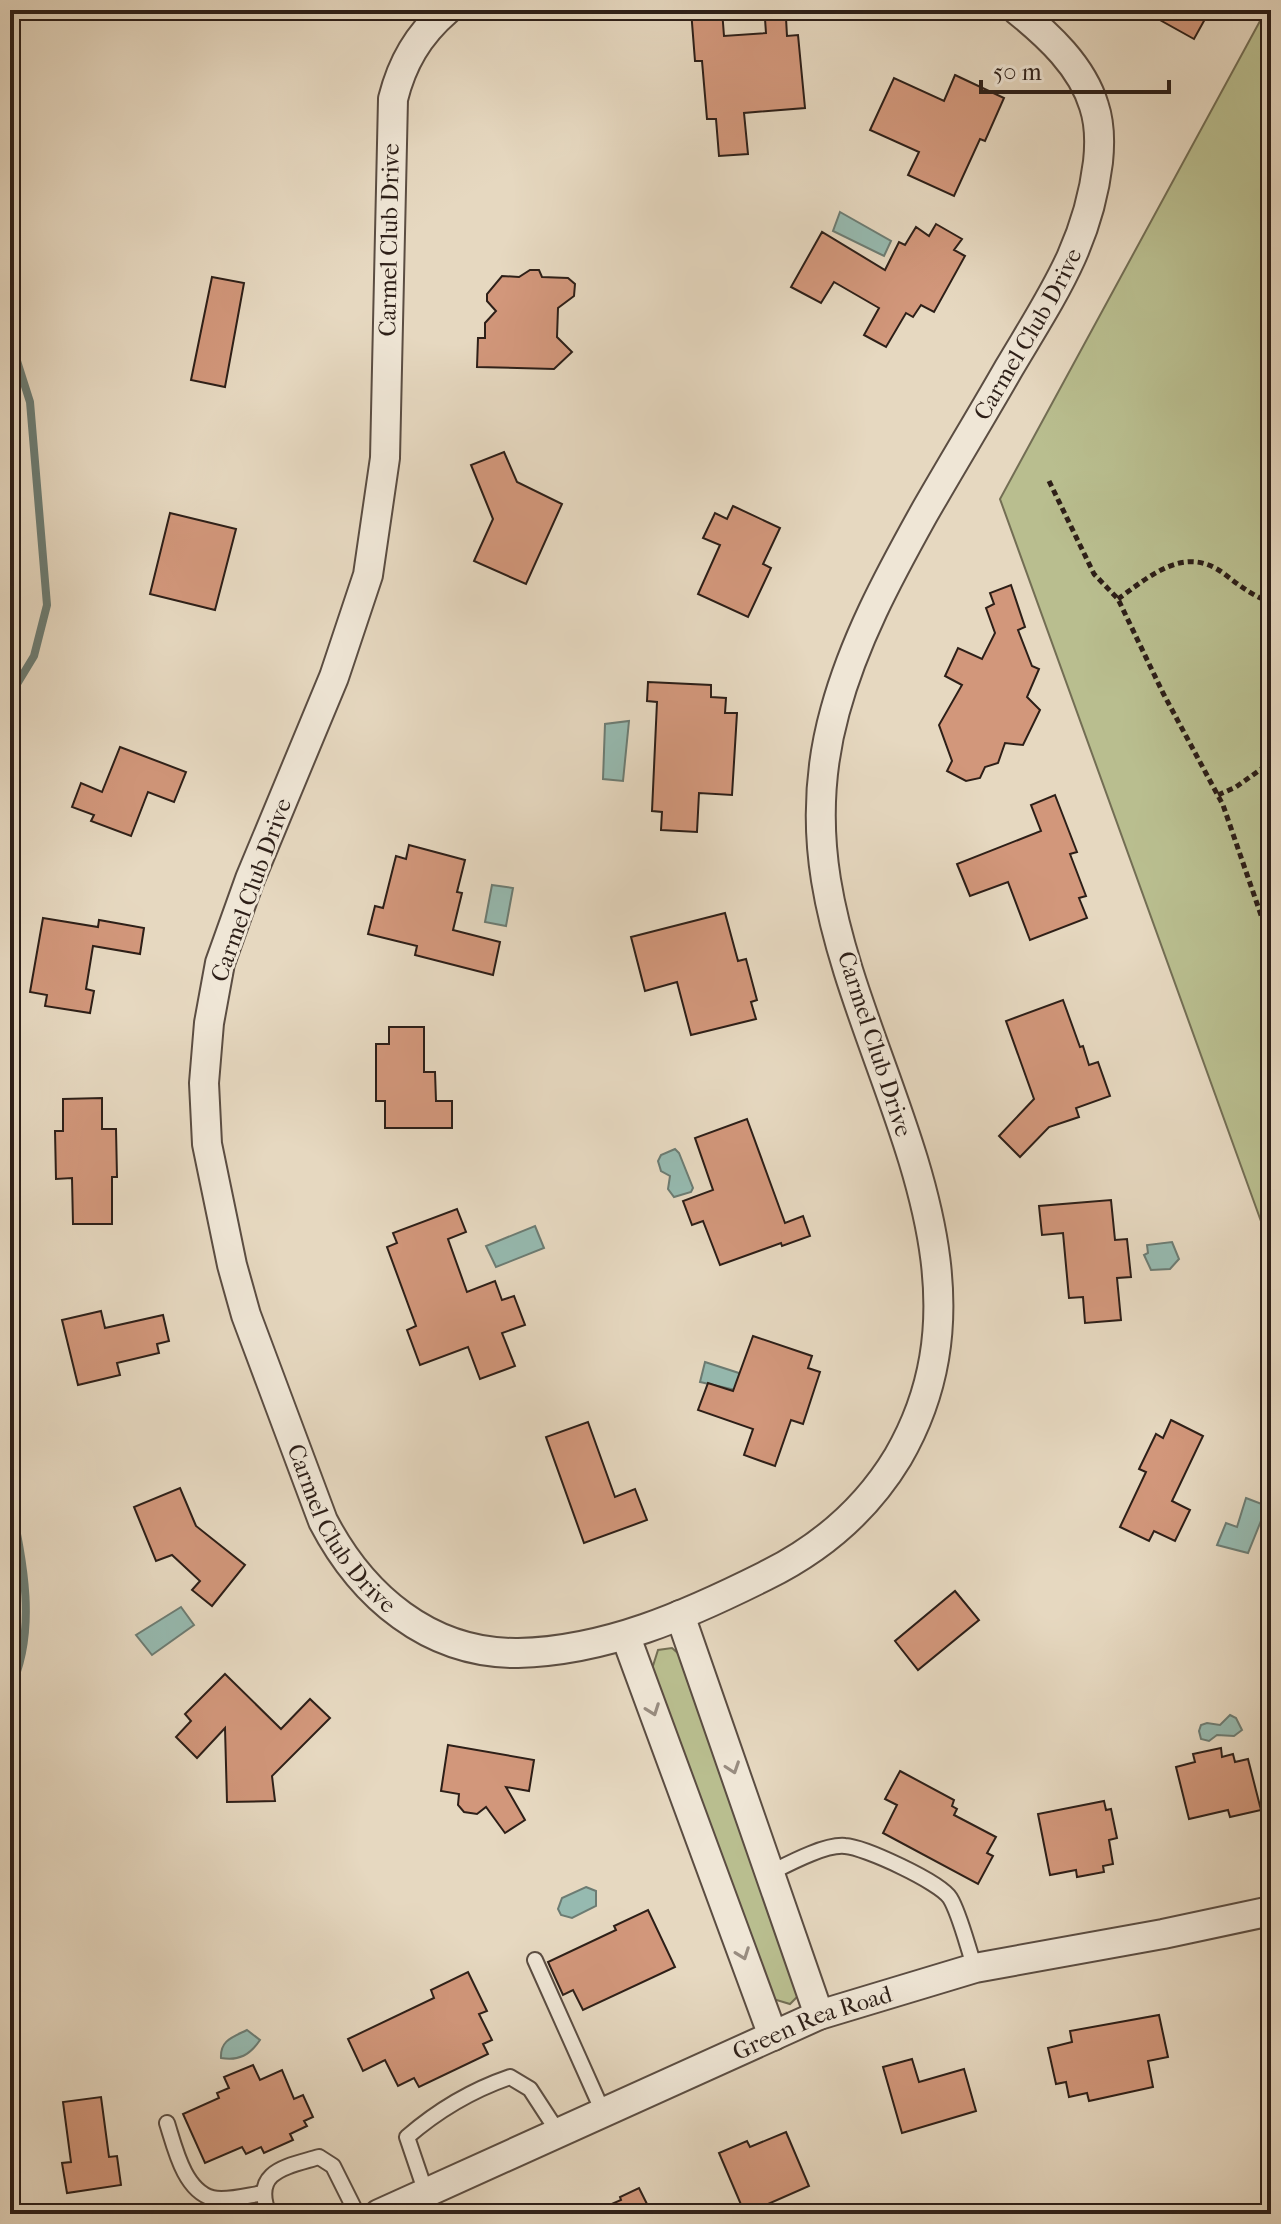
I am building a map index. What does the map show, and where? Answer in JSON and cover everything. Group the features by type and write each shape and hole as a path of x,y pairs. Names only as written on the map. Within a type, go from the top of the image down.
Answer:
{"street":[{"name":"Carmel Club Drive","path":"447,10 416,43 401,70 393,99 385,458 368,575 334,677 250,879 220,963 204,1083 207,1144 224,1233 246,1315 334,1543 359,1578 389,1608 411,1624 445,1640 482,1650 513,1653 556,1650 626,1637 722,1598 815,1548 860,1507 889,1472 912,1432 932,1374 940,1309 934,1244 921,1183 851,977 829,897 820,819 823,765 834,714 853,652 874,607 922,517 1063,277 1084,231 1093,199 1100,143 1094,103 1071,63 1042,31 1017,10"},
{"path":"680,1615 819,2015"},
{"path":"626,1637 773,2036"},
{"name":"Green Rea Road","path":"379,2214 819,2015 975,1968 1271,1911"}],"lane":[{"path":"770,1873 804,1856 845,1846 898,1865 933,1883 949,1897 975,1968"},
{"path":"535,1960 603,2112"},
{"path":"426,2193 407,2137 426,2121 487,2085 510,2077 530,2089 558,2132"},
{"path":"167,2123 194,2189 214,2199 264,2193"},
{"path":"269,2214 263,2200 264,2184 273,2173 319,2157 333,2166 357,2214"}],"path":[{"path":"1049,481 1094,574 1118,599 1163,693 1218,795 1271,944"},
{"path":"1118,599 1150,576 1185,561 1201,561 1221,571 1243,589 1271,602"},
{"path":"1218,795 1236,787 1271,762"}],"green space":[{"path":"1266,10 1271,10 1271,1249 1000,499"},
{"path":"672,1648 688,1662 798,1996 790,2004 773,1999 652,1669 658,1650"}],"water":[{"path":"840,212 891,241 884,256 833,231"},
{"path":"629,721 623,781 603,779 605,724"},
{"path":"492,885 513,888 506,926 485,922"},
{"path":"675,1149 693,1188 691,1192 674,1197 668,1189 670,1176 661,1171 658,1161 661,1155"},
{"path":"535,1226 544,1248 496,1267 486,1246"},
{"path":"1172,1242 1179,1259 1170,1269 1151,1270 1144,1255 1148,1253 1147,1245"},
{"path":"705,1362 745,1375 740,1391 700,1382"},
{"path":"1246,1498 1267,1506 1248,1553 1217,1545 1226,1523 1237,1527"},
{"path":"181,1607 194,1625 152,1655 136,1635"},
{"path":"1230,1715 1236,1718 1242,1730 1234,1736 1217,1735 1209,1741 1201,1739 1201,1725 1220,1725"},
{"path":"586,1887 596,1891 596,1906 572,1918 561,1915 558,1909 562,1898"},
{"path":"247,2030 260,2040 252,2050 239,2058 221,2058 225,2043"}],"building":[{"path":"691,10 722,10 724,36 766,33 765,19 786,18 787,36 798,35 805,108 744,113 748,154 719,156 716,119 707,119 702,61 695,61"},
{"path":"1142,10 1210,10 1194,39"},
{"path":"955,75 1004,98 985,141 980,139 954,196 908,175 919,152 870,130 894,78 944,101"},
{"path":"936,224 962,239 954,250 965,256 934,312 921,305 913,317 906,313 886,347 864,335 879,308 834,282 821,303 791,287 822,232 885,270 899,242 905,245 916,227 929,236"},
{"path":"530,270 539,270 542,277 568,278 575,284 574,296 558,308 557,337 572,352 554,369 477,367 478,338 485,338 485,323 496,311 487,301 487,294 502,276 519,277"},
{"path":"212,277 244,283 225,387 191,380"},
{"path":"504,452 517,482 562,504 526,584 474,561 493,519 471,465"},
{"path":"733,506 780,528 763,564 771,568 748,617 698,594 720,545 703,538 715,513 727,519"},
{"path":"170,513 236,529 215,610 150,594"},
{"path":"1011,585 1025,627 1018,630 1032,666 1039,669 1027,697 1040,710 1023,745 1005,743 998,763 985,767 980,778 966,781 947,771 952,761 939,725 962,685 945,676 958,648 982,659 995,633 986,608 994,604 990,593"},
{"path":"648,682 711,685 711,697 726,698 725,713 737,713 732,795 699,793 697,832 661,830 662,812 652,811 657,702 647,701"},
{"path":"120,747 186,772 174,802 148,792 131,836 91,821 94,815 72,807 81,783 102,792"},
{"path":"1055,795 1077,852 1070,854 1086,896 1079,898 1087,918 1030,940 1008,882 970,896 957,864 1041,831 1031,805"},
{"path":"409,845 465,860 457,892 462,893 453,930 500,942 493,975 415,955 417,946 368,934 375,906 383,908 396,856 406,859"},
{"path":"725,913 738,961 746,959 757,1000 751,1002 756,1019 691,1035 677,982 645,991 631,937"},
{"path":"43,918 98,927 99,920 144,928 140,954 93,946 86,989 94,991 90,1013 45,1006 47,995 30,992"},
{"path":"1063,1000 1080,1047 1083,1046 1089,1065 1098,1062 1110,1096 1076,1108 1079,1117 1049,1127 1020,1157 999,1136 1034,1099 1006,1021"},
{"path":"389,1027 424,1027 424,1072 435,1072 436,1101 452,1101 452,1128 385,1128 385,1101 376,1101 376,1044 389,1044"},
{"path":"102,1098 102,1129 116,1129 117,1177 112,1177 112,1224 73,1224 72,1178 56,1179 55,1131 63,1131 63,1099"},
{"path":"747,1119 785,1223 803,1216 810,1236 720,1265 703,1221 692,1225 683,1201 713,1190 695,1138"},
{"path":"1111,1200 1115,1240 1127,1239 1131,1277 1117,1278 1121,1320 1085,1323 1083,1297 1069,1298 1063,1233 1042,1235 1039,1206"},
{"path":"457,1209 466,1232 448,1239 467,1292 495,1281 502,1300 514,1296 525,1325 502,1333 515,1366 480,1379 468,1347 420,1365 407,1330 416,1326 387,1247 397,1243 393,1233"},
{"path":"101,1311 105,1328 163,1315 169,1341 157,1344 159,1353 117,1363 120,1375 78,1385 62,1320"},
{"path":"753,1336 812,1356 808,1368 820,1372 803,1424 791,1420 775,1466 744,1455 753,1429 698,1410 708,1383 733,1391"},
{"path":"1171,1420 1203,1436 1172,1501 1190,1510 1175,1541 1154,1531 1149,1541 1120,1527 1146,1472 1139,1469 1156,1434 1163,1438"},
{"path":"588,1422 615,1497 635,1489 647,1520 584,1543 546,1437"},
{"path":"180,1488 196,1526 245,1565 212,1606 192,1590 200,1581 172,1555 156,1561 134,1507"},
{"path":"955,1591 979,1620 918,1670 895,1641"},
{"path":"225,1674 281,1729 310,1699 330,1718 272,1776 275,1801 227,1802 225,1728 197,1758 176,1737 191,1721 185,1714"},
{"path":"448,1745 534,1760 529,1791 506,1787 525,1820 505,1833 486,1807 477,1814 464,1812 458,1805 459,1794 441,1791"},
{"path":"1221,1748 1222,1757 1233,1754 1235,1762 1248,1759 1261,1810 1230,1817 1228,1810 1189,1819 1176,1767 1195,1762 1193,1754"},
{"path":"900,1771 954,1800 952,1806 957,1809 954,1815 996,1837 987,1853 993,1856 978,1884 883,1833 897,1805 885,1799"},
{"path":"1104,1801 1106,1810 1111,1809 1117,1838 1109,1840 1113,1864 1103,1866 1104,1872 1077,1877 1076,1870 1050,1875 1038,1814"},
{"path":"648,1910 675,1967 583,2010 573,1990 563,1995 548,1962 616,1930 614,1926"},
{"path":"468,1972 487,2011 479,2014 492,2040 483,2044 488,2054 419,2087 414,2078 398,2086 385,2060 363,2071 348,2039 434,1998 431,1990"},
{"path":"1159,2015 1168,2057 1148,2061 1153,2087 1089,2101 1087,2093 1069,2097 1066,2082 1056,2084 1048,2048 1072,2042 1070,2031"},
{"path":"912,2059 919,2082 964,2069 976,2111 902,2133 883,2067"},
{"path":"253,2065 260,2080 282,2070 294,2099 303,2095 313,2117 304,2121 307,2126 290,2134 293,2140 264,2153 261,2147 246,2154 242,2147 205,2163 183,2114 219,2098 217,2093 229,2088 224,2077"},
{"path":"101,2097 109,2157 117,2156 121,2185 67,2193 62,2163 71,2162 63,2102"},
{"path":"786,2132 809,2186 745,2214 719,2153 747,2141 750,2147"},
{"path":"639,2188 652,2214 589,2214 621,2200 620,2197"}],"waterway":[{"path":"10,339 30,402 47,605 34,656 14,689 10,704"},
{"path":"10,1500 23,1571 26,1620 19,1667 10,1689"}]}
